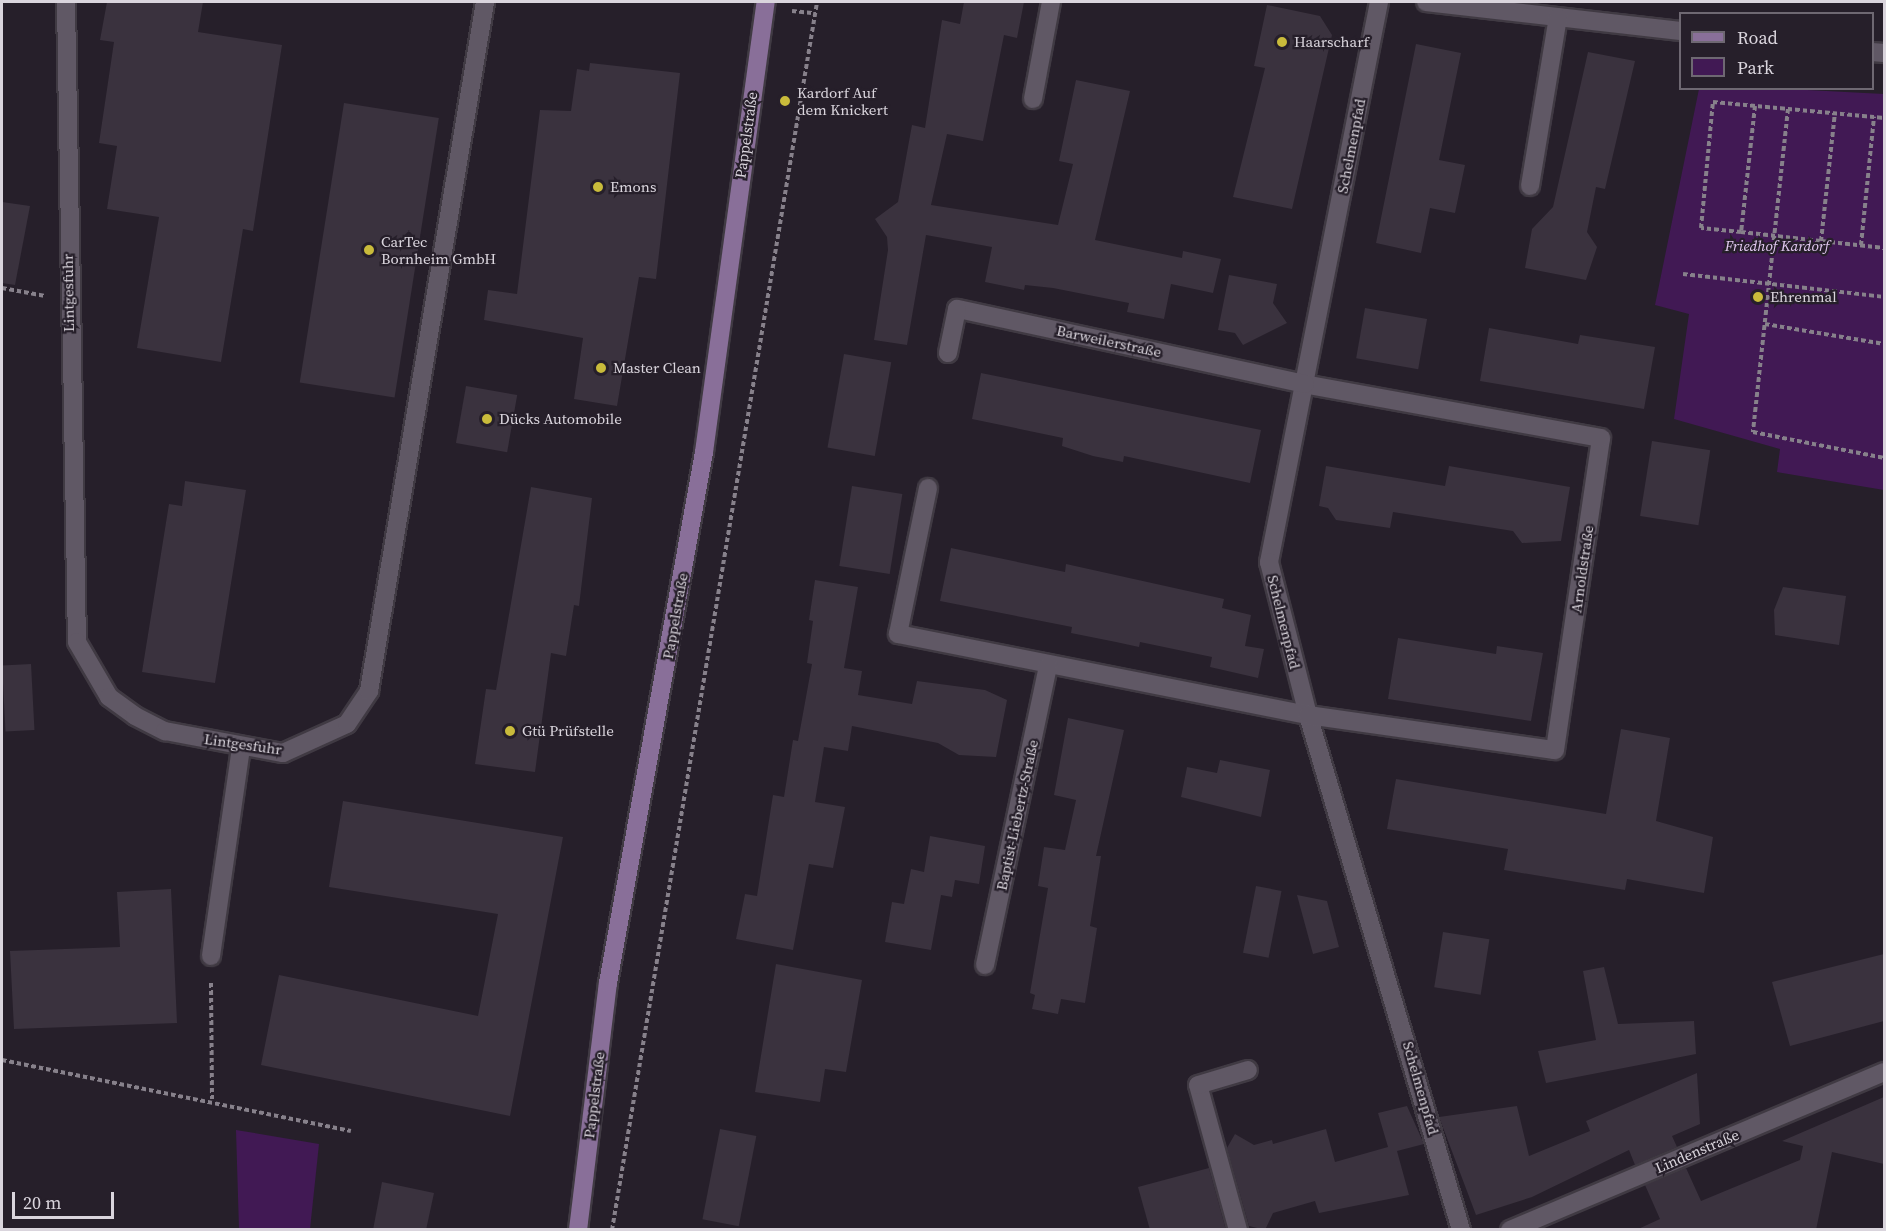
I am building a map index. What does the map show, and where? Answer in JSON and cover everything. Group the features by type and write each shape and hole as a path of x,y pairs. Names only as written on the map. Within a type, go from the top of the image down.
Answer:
{"main road":[{"name":"Pappelstraße","path":"578,1230 608,983 704,452 766,2"}],"street":[{"name":"Lintgesfuhr","path":"66,2 68,301 76,642 109,697 135,716 165,731 240,747 283,753 317,741 346,724 369,691 485,2"},
{"path":"1033,99 1051,2"},
{"name":"Schelmenpfad","path":"1379,2 1269,562 1308,715 1461,1230"},
{"path":"1426,2 1679,31"},
{"path":"1530,186 1558,16"},
{"name":"Barweilerstraße","path":"948,353 957,309 1305,384"},
{"name":"Arnoldstraße","path":"1305,384 1601,438 1556,750 1308,715"},
{"path":"928,488 898,634 1048,666 1308,715"},
{"name":"Baptist-Liebertz-Straße","path":"986,965 1048,666"},
{"path":"211,956 240,747"},
{"path":"1238,1230 1198,1085 1248,1070"},
{"name":"Lindenstraße","path":"1510,1230 1884,1072"}],"path":[{"path":"612,1230 817,2"},
{"path":"1884,118 1713,102 1701,228 1884,248"},
{"path":"1741,232 1755,106"},
{"path":"1788,109 1753,432 1884,458"},
{"path":"1821,241 1835,113"},
{"path":"1861,245 1874,117"},
{"path":"1683,274 1884,297"},
{"path":"2,288 68,301"},
{"path":"1765,324 1884,344"},
{"path":"211,956 212,1099"},
{"path":"2,1060 212,1099 351,1131"}],"green space":[{"name":"Friedhof Kardorf","path":"1699,90 1807,90 1884,94 1884,490 1777,472 1780,449 1674,419 1689,314 1655,305"},
{"path":"236,1130 319,1144 310,1229 239,1229"}],"building":[{"path":"107,2 203,2 198,32 282,45 253,231 243,229 221,362 137,348 159,217 107,209 117,146 99,143 114,42 100,40"},
{"path":"964,2 1024,2 1017,38 1004,35 983,141 947,134 931,205 1058,225 1073,164 1059,161 1076,80 1130,91 1095,240 1182,258 1183,251 1221,259 1213,293 1171,284 1164,319 1127,312 1129,303 1053,288 1025,285 1024,290 985,282 992,247 926,235 907,345 874,340 888,250 887,237 875,219 898,202 912,125 925,128 942,20 960,24"},
{"path":"1267,5 1320,16 1332,35 1292,209 1233,197 1265,68 1254,66"},
{"path":"1416,44 1461,53 1439,160 1465,165 1455,213 1430,208 1421,253 1376,243"},
{"path":"1588,52 1635,61 1605,189 1596,187 1587,232 1597,247 1586,280 1525,268 1532,229 1553,207"},
{"name":"Emons","path":"590,63 680,73 656,279 639,277 617,406 574,399 583,338 484,320 488,290 517,294 540,110 571,111 577,69 589,71"},
{"name":"CarTec Bornheim GmbH","path":"344,103 439,118 395,398 300,383"},
{"path":"2,202 30,206 15,285 2,283"},
{"path":"1229,275 1277,284 1273,303 1287,323 1243,345 1235,333 1218,330"},
{"path":"1365,308 1427,319 1418,369 1356,358"},
{"path":"1489,328 1578,344 1580,335 1655,347 1644,409 1480,381"},
{"path":"844,354 891,362 875,456 828,448"},
{"path":"981,373 1261,430 1250,483 1124,456 1123,462 1093,456 1062,446 1063,438 972,419"},
{"name":"Dücks Automobile","path":"466,386 517,395 507,452 456,443"},
{"path":"1652,441 1710,450 1698,525 1640,516"},
{"path":"1326,466 1445,486 1449,466 1570,487 1561,541 1522,543 1513,531 1393,512 1390,528 1336,520 1328,508 1319,506"},
{"path":"185,481 246,490 215,683 142,672 169,504 182,506"},
{"path":"852,486 902,494 890,574 839,566"},
{"path":"531,487 592,498 579,606 574,605 566,656 551,653 535,772 475,764 486,689 496,690"},
{"path":"951,548 1065,572 1066,564 1224,599 1222,608 1251,615 1245,646 1264,649 1258,678 1210,667 1212,657 1140,642 1139,647 1071,633 1072,627 940,601"},
{"path":"815,580 858,587 844,668 862,671 858,695 912,704 917,681 985,690 1007,700 996,757 959,755 938,743 852,726 848,751 824,747 815,802 845,807 833,868 809,864 793,950 736,939 745,894 757,896 773,795 784,797 793,740 798,741 812,664 807,663 813,621 809,620"},
{"path":"1783,587 1846,596 1839,645 1775,635 1774,610"},
{"path":"1398,638 1496,654 1497,646 1543,653 1531,721 1388,699"},
{"path":"31,664 34,730 5,731 2,666"},
{"path":"1068,718 1124,730 1096,856 1101,856 1090,926 1097,928 1085,1003 1061,999 1058,1014 1032,1009 1035,995 1030,993 1048,888 1038,886 1044,847 1065,850 1076,800 1054,795"},
{"path":"1621,729 1670,738 1656,821 1713,837 1704,893 1627,879 1625,890 1504,870 1508,849 1387,829 1396,779 1606,814"},
{"path":"1220,760 1270,770 1261,817 1181,797 1187,767 1217,773"},
{"path":"343,801 563,837 510,1116 261,1065 279,975 478,1016 498,914 329,887"},
{"path":"930,836 985,846 979,884 955,880 952,897 941,895 931,950 885,942 892,902 904,904 911,869 924,872"},
{"path":"1256,886 1282,891 1269,958 1243,953"},
{"path":"171,889 177,1023 14,1029 10,951 120,947 117,892"},
{"path":"1297,895 1327,901 1339,947 1313,954"},
{"path":"1443,932 1489,939 1481,995 1434,987"},
{"path":"1884,954 1884,1021 1790,1046 1772,982"},
{"path":"776,964 862,980 846,1072 825,1069 820,1102 755,1092"},
{"path":"1604,967 1618,1024 1694,1021 1696,1054 1546,1083 1538,1051 1596,1040 1583,971"},
{"path":"1697,1073 1700,1124 1672,1136 1677,1147 1635,1165 1629,1150 1532,1197 1476,1215 1439,1117 1517,1106 1529,1156 1590,1131 1586,1121"},
{"path":"1884,1097 1884,1164 1832,1152 1816,1230 1636,1230 1660,1219 1645,1185 1686,1168 1701,1201 1800,1160 1803,1146 1782,1141"},
{"path":"1407,1106 1424,1144 1397,1151 1409,1195 1319,1213 1315,1201 1273,1213 1265,1230 1249,1226 1227,1148 1235,1134 1254,1145 1272,1140 1273,1144 1326,1129 1335,1162 1388,1147 1378,1113"},
{"path":"720,1129 756,1136 739,1226 702,1219"},
{"path":"1209,1168 1226,1230 1150,1230 1138,1187"},
{"path":"382,1182 434,1193 426,1230 373,1230"}],"place":[{"name":"Haarscharf","path":"1282,42"},
{"name":"Kardorf Auf dem Knickert","path":"785,101"},
{"name":"Emons","path":"598,187"},
{"name":"CarTec Bornheim GmbH","path":"369,250"},
{"name":"Ehrenmal","path":"1758,297"},
{"name":"Master Clean","path":"601,368"},
{"name":"Dücks Automobile","path":"487,419"},
{"name":"Gtü Prüfstelle","path":"510,731"}]}
